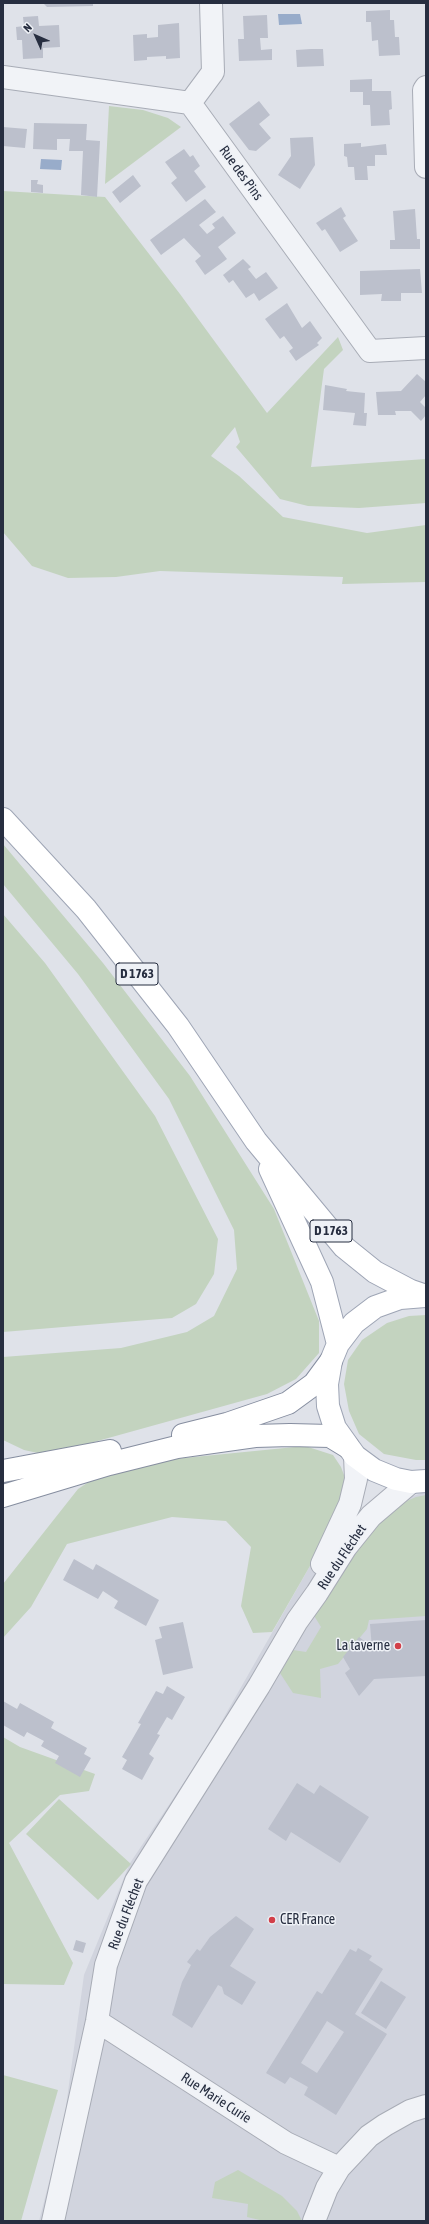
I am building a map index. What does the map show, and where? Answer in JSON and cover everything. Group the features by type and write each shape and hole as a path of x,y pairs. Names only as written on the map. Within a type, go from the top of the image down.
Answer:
{"main road":[{"name":"D 1763","path":"3,819 86,909 110,939 178,1026 256,1141 344,1246 375,1272 411,1291 426,1296"},
{"name":"D 1763","path":"256,1141 322,1282 334,1353"},
{"path":"3,1472 132,1447 252,1416 288,1403 314,1384 354,1323 375,1307 400,1298 426,1296"},
{"path":"334,1353 327,1384 328,1406 335,1428 351,1452"},
{"path":"3,1496 109,1464 177,1447 255,1436 330,1436 374,1470 396,1479 419,1481"}],"street":[{"path":"3,77 190,103 213,72 211,3"},
{"path":"426,87 424,90 426,167"},
{"name":"Rue des Pins","path":"190,103 370,351 426,348"},
{"name":"Rue du Fléchet","path":"297,1622 350,1504 356,1479 351,1452"},
{"name":"Rue du Fléchet","path":"53,2221 97,2021 106,1965 136,1881 191,1792 260,1686 297,1622 346,1547 371,1516 419,1481"},
{"name":"Rue Marie Curie","path":"97,2021 286,2143 339,2168"},
{"path":"314,2221 327,2188 339,2168 369,2136 410,2111 426,2106"}],"shaded area":[{"path":"426,1493 426,2221 39,2221 63,2128 84,1975 130,1863 203,1754 318,1552 369,1510"}],"green space":[{"path":"109,106 143,110 168,118 181,127 105,184"},
{"path":"3,191 105,197 180,294 267,413 338,337 343,350 324,369 311,467 426,459 426,503 359,508 308,506 280,499 236,447 240,442 235,427 211,456 239,476 283,517 367,533 426,525 426,582 342,584 343,577 160,571 116,577 68,578 32,566 3,532"},
{"path":"3,844 103,963 190,1076 274,1209 319,1321 319,1353 296,1379 267,1394 47,1455 24,1450 3,1440 3,1357 121,1348 187,1332 214,1316 237,1269 234,1230 169,1099 78,974 3,884"},
{"path":"3,914 45,963 155,1116 218,1239 214,1274 196,1304 172,1318 3,1332"},
{"path":"426,1315 426,1460 416,1460 384,1454 359,1434 349,1411 344,1384 348,1360 362,1340 387,1323 409,1316"},
{"path":"305,1446 333,1455 341,1467 347,1483 318,1552 272,1632 253,1633 241,1606 251,1547 226,1521 172,1517 67,1544 31,1607 3,1638 3,1584 78,1489 102,1473 164,1460"},
{"path":"426,1495 426,1616 369,1620 367,1629 338,1664 320,1669 321,1698 293,1693 280,1673 293,1650 306,1652 321,1627 313,1614 354,1547 390,1508 416,1497"},
{"path":"3,1737 20,1747 95,1774 89,1791 60,1795 9,1843 73,1963 64,1985 3,1984"},
{"path":"59,1799 131,1864 98,1900 26,1834"},
{"path":"3,2075 58,2090 21,2221 3,2221"},
{"path":"238,2170 282,2196 297,2211 302,2221 264,2221 247,2217 248,2204 212,2198 215,2182"}],"water":[{"path":"278,14 300,14 302,24 279,25"},
{"path":"41,159 62,160 61,170 40,169"}],"building":[{"path":"43,3 93,3 93,6 47,7"},
{"path":"390,10 390,20 394,20 395,37 399,37 400,55 379,56 378,40 372,41 371,22 366,22 366,11"},
{"path":"267,15 268,38 260,38 261,50 272,49 272,60 239,61 238,39 244,39 243,16"},
{"path":"38,16 39,26 59,25 60,47 43,48 43,58 23,59 22,40 17,40 16,27 24,26 23,17"},
{"path":"179,23 180,58 166,59 166,56 147,57 147,60 134,61 133,35 147,34 147,38 158,37 158,25"},
{"path":"323,49 324,66 297,67 296,50"},
{"path":"372,79 372,91 391,91 392,109 389,110 390,125 371,126 370,105 363,105 363,92 350,92 350,80"},
{"path":"259,101 270,115 259,124 271,138 256,151 249,150 229,124"},
{"path":"34,123 87,124 86,140 100,141 97,197 81,195 83,151 69,151 70,139 57,139 57,150 33,149"},
{"path":"3,127 27,129 25,148 3,146"},
{"path":"313,137 315,165 300,189 278,175 291,156 290,138"},
{"path":"361,143 361,147 386,144 387,155 375,155 375,166 367,166 368,180 355,180 354,167 348,167 347,157 344,156 344,144"},
{"path":"184,149 190,157 193,155 200,166 194,171 206,187 186,202 171,183 177,178 165,162"},
{"path":"133,175 141,186 120,203 112,192"},
{"path":"31,180 38,180 37,184 43,185 43,193 31,192"},
{"path":"205,199 216,212 199,225 207,234 215,228 212,224 223,216 236,233 218,247 227,259 205,275 195,261 201,256 184,238 161,255 150,240"},
{"path":"341,207 346,216 343,218 358,241 340,252 325,229 322,231 316,223"},
{"path":"415,209 417,239 420,239 420,249 390,249 390,240 395,240 393,211"},
{"path":"243,259 251,267 248,269 256,279 266,272 278,288 259,301 254,293 246,298 233,280 229,283 223,275"},
{"path":"420,269 422,293 401,293 401,301 381,301 382,294 360,295 360,271"},
{"path":"287,303 302,328 310,321 322,338 317,343 319,345 296,361 289,351 293,348 284,336 280,339 265,319"},
{"path":"417,374 426,382 426,395 420,402 426,408 426,415 421,421 411,411 395,411 396,415 378,415 376,392 401,391"},
{"path":"325,385 347,389 346,391 365,393 364,413 367,413 366,426 353,425 355,413 323,410"},
{"path":"74,1559 93,1570 96,1564 159,1600 146,1626 114,1608 118,1601 103,1591 98,1599 63,1580"},
{"path":"426,1620 426,1676 374,1679 359,1696 345,1673 350,1669 343,1657 359,1637 367,1643 368,1650 372,1649 370,1624"},
{"path":"183,1622 193,1668 163,1675 155,1640 162,1638 159,1627"},
{"path":"167,1686 185,1697 172,1720 167,1717 157,1734 160,1735 149,1754 154,1758 142,1780 122,1769 127,1760 122,1757 141,1724 138,1723 156,1691 163,1694"},
{"path":"3,1701 17,1709 20,1703 54,1722 51,1728 87,1748 84,1754 91,1758 80,1777 55,1763 59,1756 41,1746 44,1741 27,1732 24,1737 3,1725"},
{"path":"297,1783 314,1794 320,1785 369,1817 340,1863 291,1832 286,1841 268,1829"},
{"path":"236,1916 254,1929 230,1966 256,1982 242,2005 224,1994 222,1987 218,1985 192,2028 172,2015 182,1982 191,1965 187,1962 197,1949 200,1951 210,1937"},
{"path":"76,1940 86,1943 83,1953 73,1950"},
{"path":"358,1948 372,1956 369,1960 383,1969 355,2014 387,2034 336,2115 304,2095 308,2087 290,2077 285,2084 266,2073 317,1991 322,1994 350,1949 356,1952","holes":["327,2021 344,2032 317,2073 301,2063"]},
{"path":"381,1981 406,1997 386,2029 361,2013"}],"place":[{"name":"La taverne","path":"398,1646"},
{"name":"CER France","path":"272,1920"}]}
